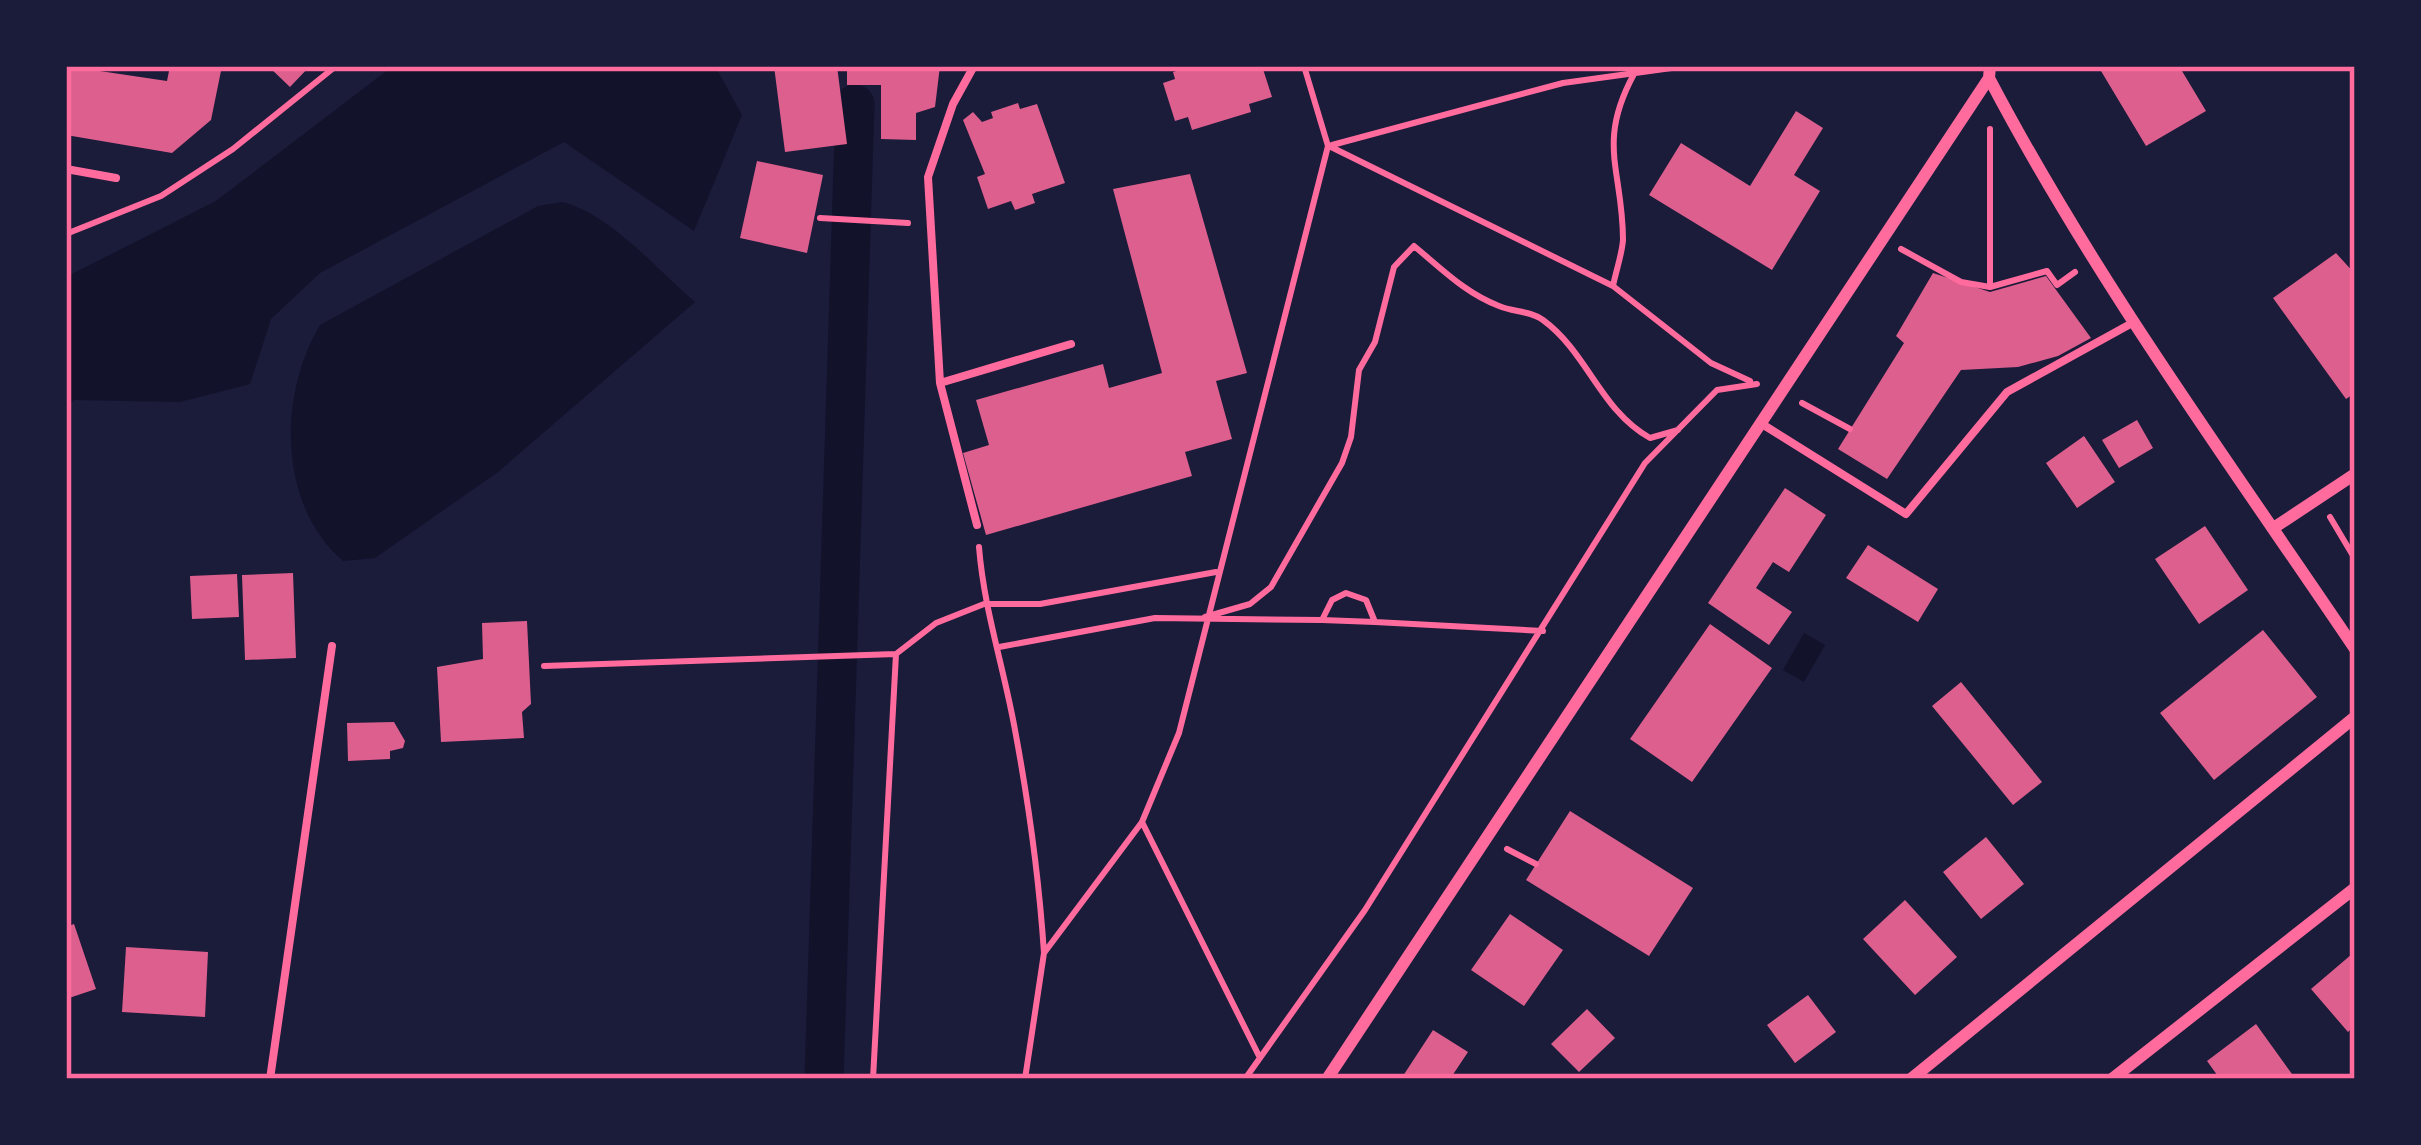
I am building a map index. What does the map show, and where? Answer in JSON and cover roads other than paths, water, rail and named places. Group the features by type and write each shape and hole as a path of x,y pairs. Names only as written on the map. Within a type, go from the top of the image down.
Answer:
{"street":[{"path":"1327,1079 1990,72"},
{"path":"1990,72 2030,155 2134,322 2355,649"},
{"path":"2275,526 2355,473"},
{"path":"1911,1079 2355,717"},
{"path":"2112,1079 2355,889"}],"lane":[{"path":"974,66 953,104 928,177 940,382 977,525"},
{"path":"66,169 116,178"},
{"path":"1761,423 1906,514 2006,392 2134,322"},
{"path":"940,382 1071,344"},
{"path":"270,1079 332,646"}],"waterway":[{"path":"824,1079 855,104"}]}
